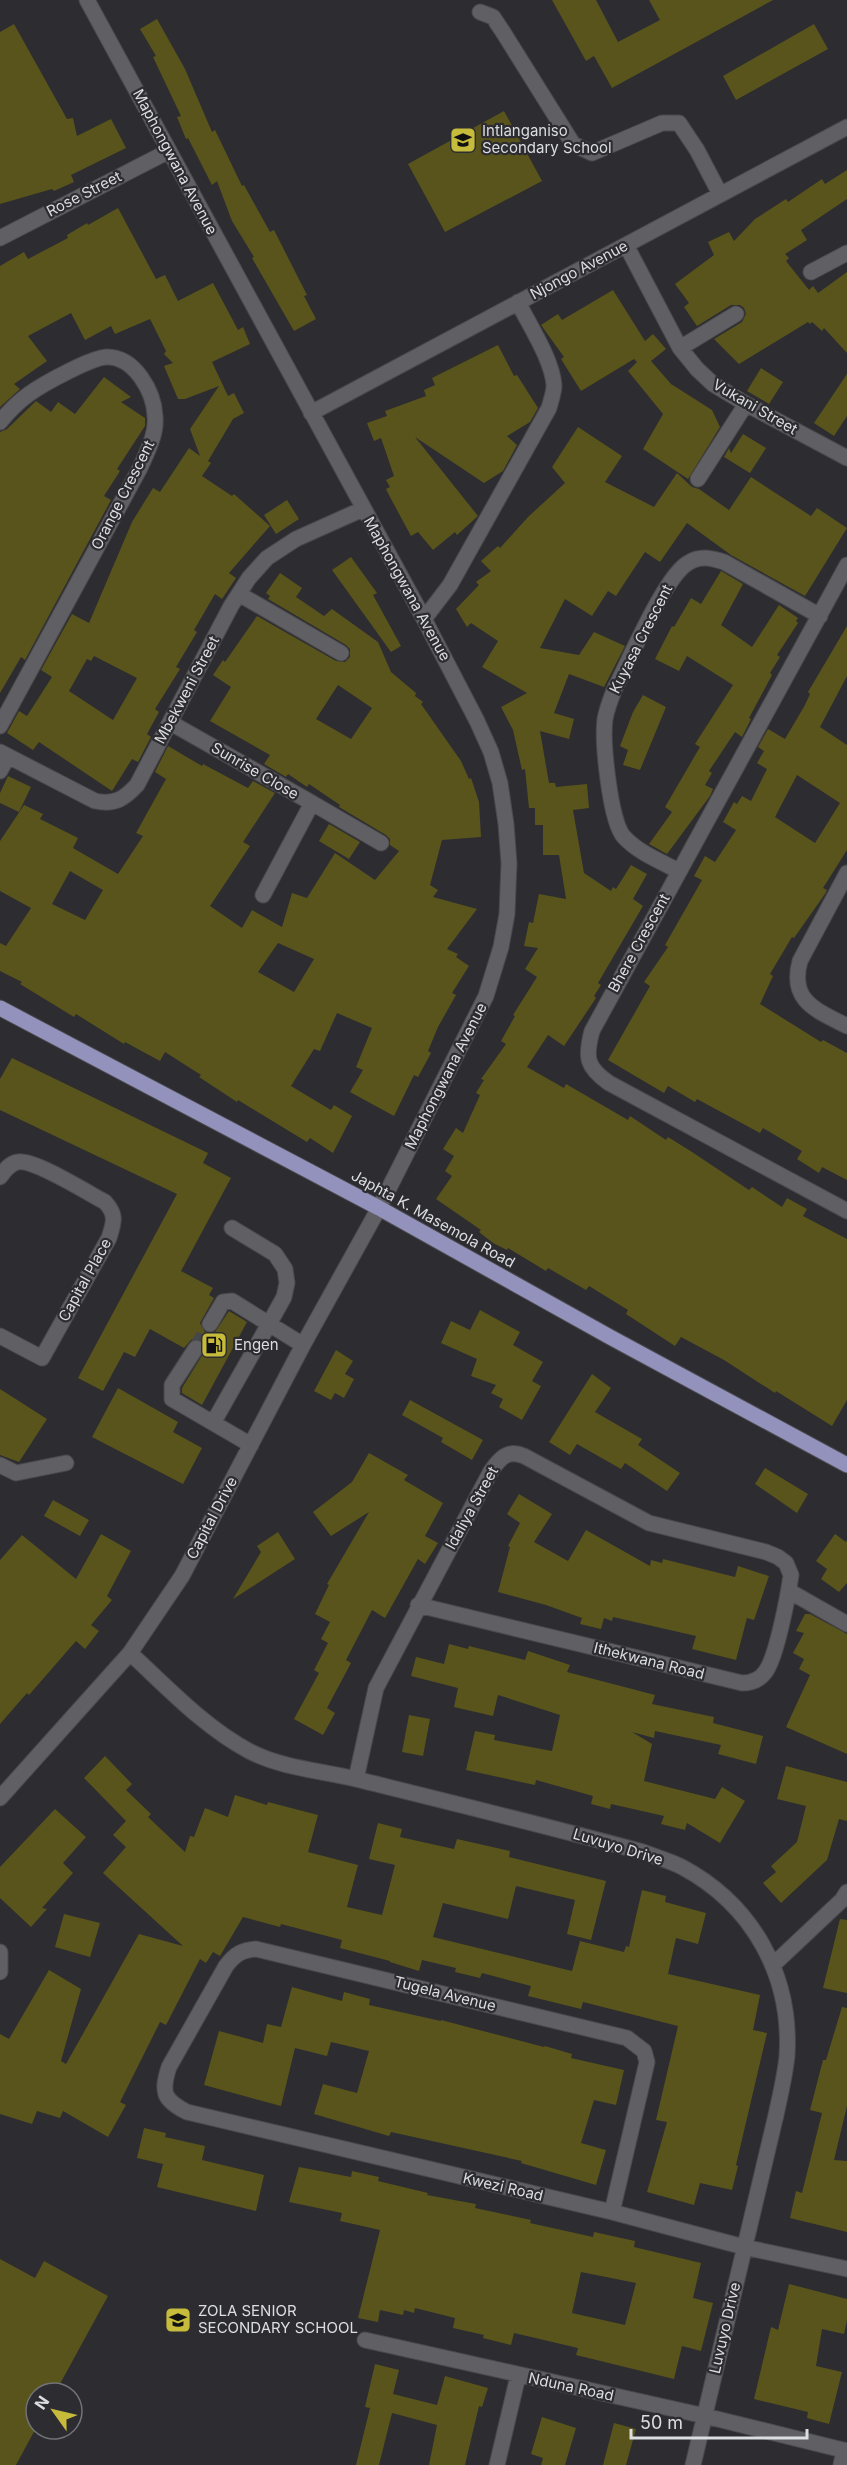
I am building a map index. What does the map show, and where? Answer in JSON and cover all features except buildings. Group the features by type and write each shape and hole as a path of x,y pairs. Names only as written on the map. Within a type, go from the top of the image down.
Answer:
{"main road":[{"name":"Japhta K. Masemola Road","path":"0,1008 379,1208 620,1343 847,1465"}],"street":[{"name":"Maphongwana Avenue","path":"87,0 424,619 477,721 491,752 500,783 508,854 507,914 501,947 486,996 379,1208"},
{"path":"480,12 493,17 573,144 592,153 662,123 679,123 698,150 720,194"},
{"name":"Njongo Avenue","path":"311,413 847,127"},
{"name":"Rose Street","path":"0,237 169,151"},
{"name":"Vukani Street","path":"626,245 680,348 697,369 713,384 746,404 847,458"},
{"path":"811,272 847,253"},
{"path":"424,619 450,585 549,408 553,396 554,385 548,362 518,302"},
{"path":"680,348 736,314"},
{"name":"Orange Crescent","path":"0,422 31,392 92,360 106,357 116,357 127,363 140,376 151,396 156,417 152,439 140,468 0,726"},
{"path":"698,478 746,404"},
{"name":"Mbekweni Street","path":"4,754 95,801 108,804 123,799 137,785 249,578 267,558 296,539 363,508"},
{"name":"Kuyasa Crescent","path":"679,871 643,853 623,836 615,822 604,737 609,704 615,688 665,590 678,571 687,563 699,558 712,558 724,562 820,616"},
{"name":"Bhere Crescent","path":"847,565 592,1030 587,1048 589,1063 596,1074 609,1083 847,1211"},
{"path":"239,594 341,653"},
{"name":"Sunrise Close","path":"171,723 312,804 263,895"},
{"path":"0,771 4,754"},
{"path":"312,804 381,843"},
{"path":"847,873 800,960 796,976 797,989 806,1002 847,1026"},
{"name":"Capital Place","path":"0,1177 8,1167 19,1161 34,1163 105,1202 113,1210 114,1222 109,1238 42,1358 0,1336"},
{"name":"Capital Drive","path":"0,1798 130,1653 182,1576 303,1345 379,1208"},
{"path":"213,1423 284,1297 287,1282 285,1269 275,1254 232,1228"},
{"path":"210,1324 223,1302 232,1301 303,1345"},
{"path":"196,1348 172,1385 172,1399 251,1444"},
{"name":"Idaliya Street","path":"356,1779 376,1688 491,1471 507,1454 515,1452 649,1522 766,1552 786,1563"},
{"path":"0,1466 16,1473 66,1463"},
{"name":"Ithekwana Road","path":"418,1605 742,1683 750,1683 759,1679 766,1671 789,1591 791,1575 786,1563"},
{"path":"789,1591 847,1624"},
{"name":"Luvuyo Drive","path":"130,1653 210,1725 229,1740 253,1753 276,1761 622,1846 681,1866 714,1888 739,1911 759,1936 774,1964 786,2012 787,2057 776,2115 693,2465"},
{"path":"774,1964 845,1898"},
{"name":"Tugela Avenue","path":"165,2095 164,2083 169,2067 226,1966 243,1950 256,1949 627,2038 644,2051 647,2062 612,2212"},
{"path":"0,1952 0,1972"},
{"name":"Kwezi Road","path":"165,2095 173,2105 187,2112 612,2212 744,2247 847,2269"},
{"name":"Nduna Road","path":"365,2340 705,2416 844,2455"},
{"path":"497,2465 518,2376"}],"tunnel":[{"path":"196,1348 210,1324"}],"place":[{"name":"Intlanganiso Secondary School","path":"463,140"},
{"name":"Engen","path":"214,1345"},
{"name":"ZOLA SENIOR SECONDARY SCHOOL","path":"178,2320"}]}
